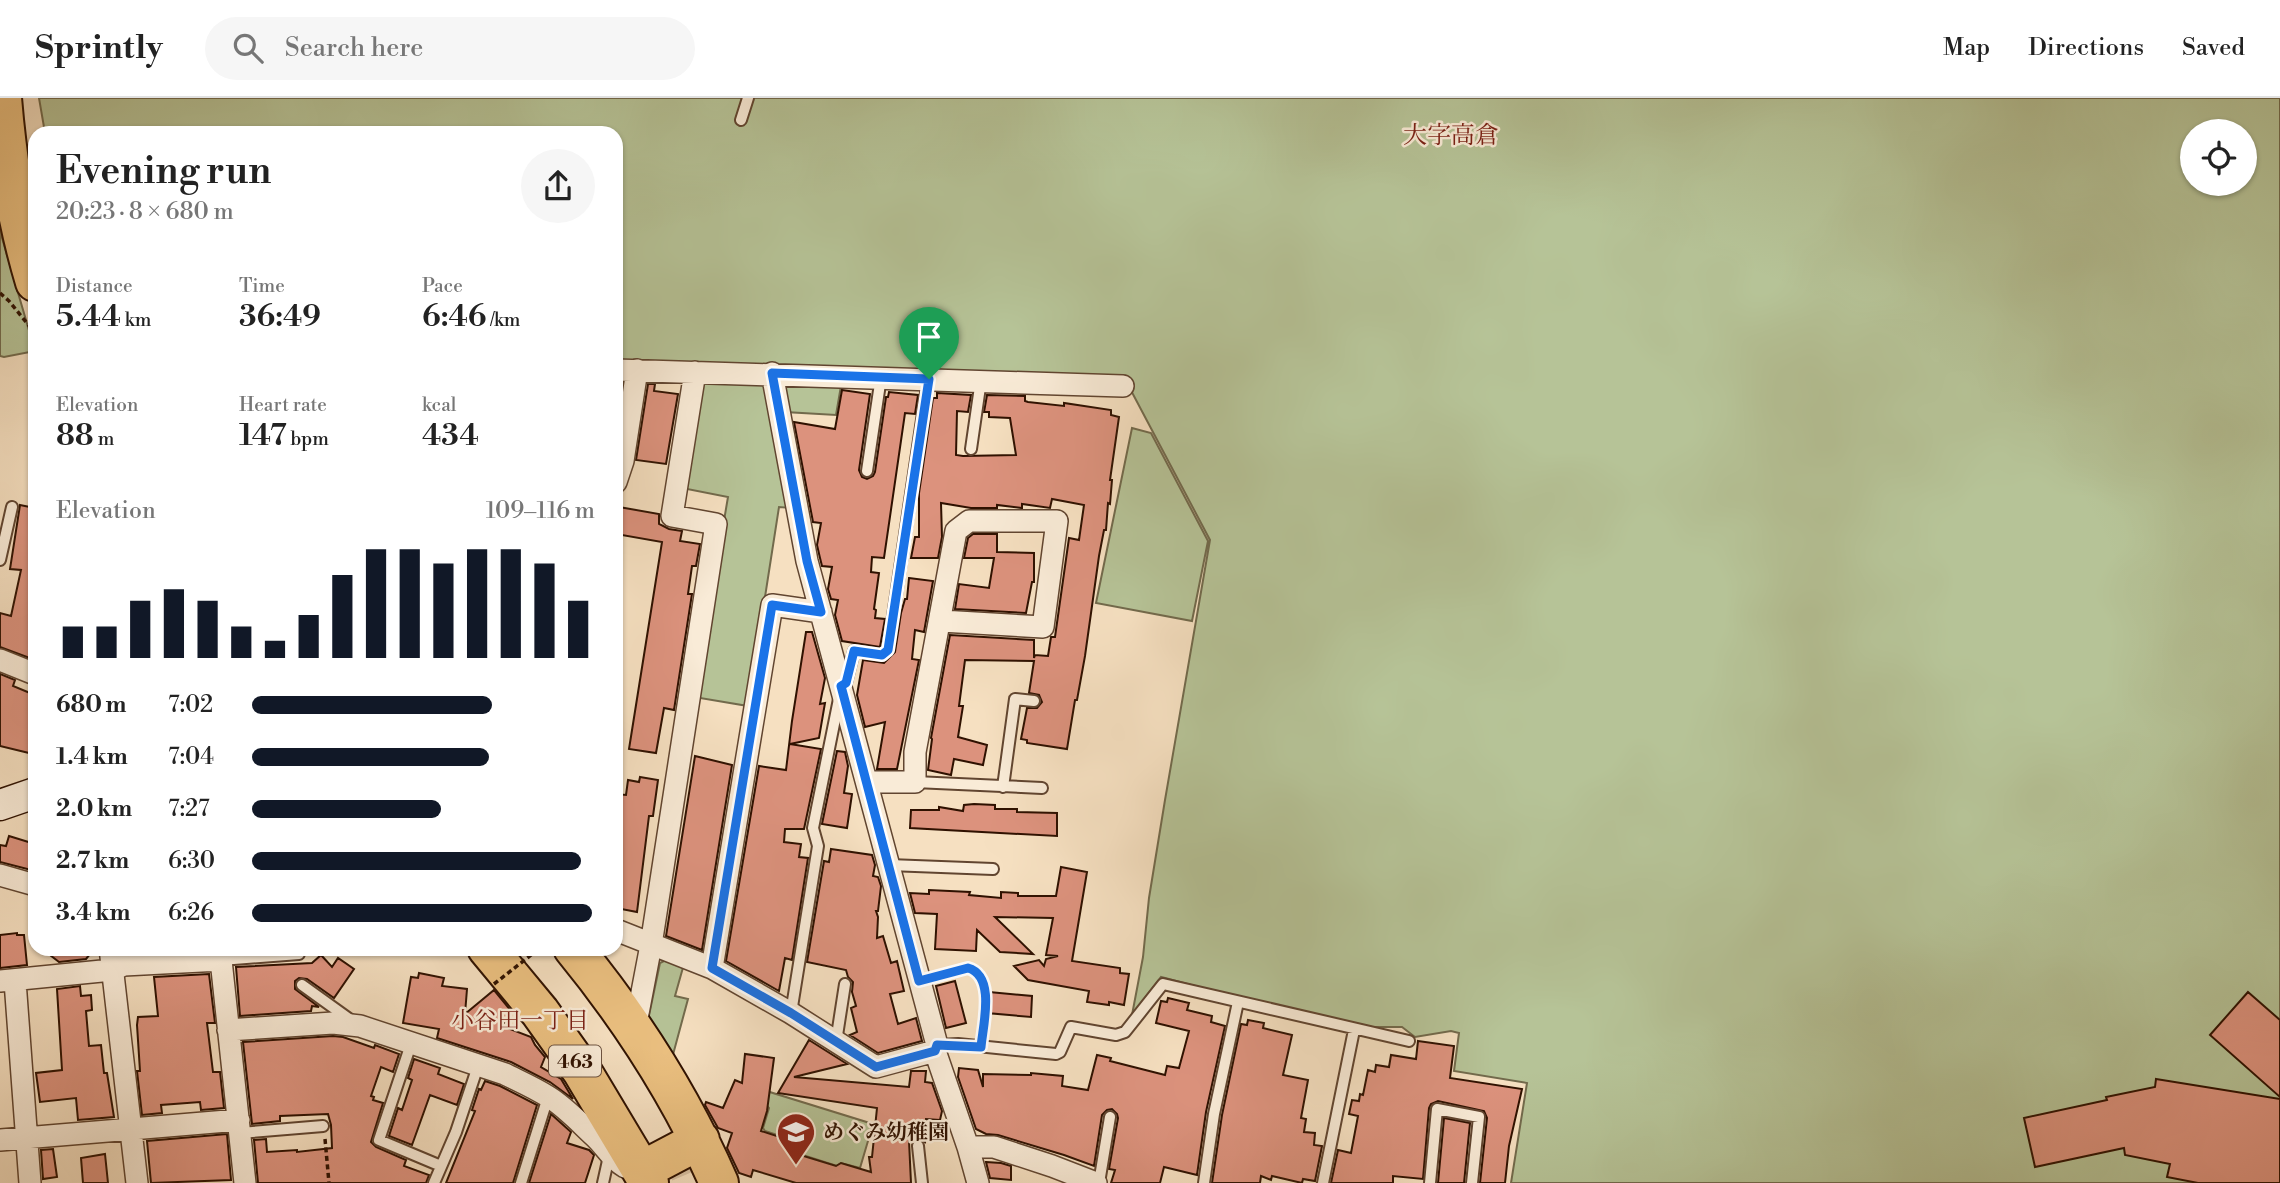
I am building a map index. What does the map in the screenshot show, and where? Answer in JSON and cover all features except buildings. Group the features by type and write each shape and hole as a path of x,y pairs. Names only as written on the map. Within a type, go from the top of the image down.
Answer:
{"highway":[{"path":"2,98 6,149 28,258"},
{"path":"26,98 30,126"},
{"name":"463","path":"521,956 587,1037 652,1156"},
{"name":"463","path":"553,956 624,1051 652,1156"},
{"name":"463","path":"580,956 605,987 658,1065 652,1156"},
{"name":"463","path":"491,966 547,1022 582,1072 652,1156 719,1183"}],"street":[{"path":"623,461 627,370 1123,386"},
{"path":"635,1029 651,945 716,524 672,516 695,372"},
{"path":"772,373 807,561 868,782 936,1048 978,1183"},
{"path":"868,782 915,782 915,752 956,531 969,521 1057,521 1043,628 941,621"},
{"path":"712,968 772,605 821,612"},
{"path":"0,660 28,671"},
{"path":"0,805 28,795"},
{"path":"0,876 28,883"},
{"path":"623,933 712,968 791,1013 876,1067 936,1048"},
{"path":"111,956 137,1183"},
{"path":"30,1183 8,981 112,970 124,965 221,960 245,1183"},
{"path":"228,1030 333,1023 360,1026 505,1074 548,1097 598,1140 652,1156"},
{"path":"0,1140 131,1130 240,1126"},
{"path":"968,1147 994,1147 1098,1183"}],"lane":[{"path":"741,120 748,98"},
{"path":"867,471 881,377"},
{"path":"791,1013 818,846 814,828 841,686 846,683 854,651 882,655 888,650 929,379"},
{"path":"971,449 981,380"},
{"path":"0,560 12,507"},
{"path":"1003,787 1016,699 1034,701"},
{"path":"915,782 1042,788"},
{"path":"889,865 993,869"},
{"path":"221,960 273,956"},
{"path":"836,1042 845,984"},
{"path":"936,1048 981,1047 1056,1054 1062,1048 1071,1027 1121,1035 1163,984 1409,1041"},
{"path":"302,985 360,1026"},
{"path":"1204,1183 1214,1114 1238,1002"},
{"path":"1323,1183 1354,1030"},
{"path":"411,1044 379,1140 441,1166"},
{"path":"435,1183 456,1132 478,1066"},
{"path":"521,1183 548,1097"},
{"path":"1430,1183 1437,1109 1479,1117 1472,1183"},
{"path":"1098,1183 1110,1117"},
{"path":"240,1126 323,1126"},
{"path":"918,1146 922,1183"},
{"path":"603,1183 652,1156"}],"path":[{"path":"0,293 28,325"},
{"path":"491,966 518,956"},
{"path":"919,981 968,968 979,974 986,1000 981,1047"},
{"path":"323,1126 329,1183"}],"green space":[{"path":"39,98 2280,98 2280,1183 1511,1183 1527,1083 1454,1071 1459,1033 1451,1031 1415,1037 1402,1027 1372,1027 1240,998 1161,977 1132,1015 1165,800 1210,540 1126,381 623,365 623,126 44,126"},
{"path":"0,231 28,327 28,352 0,356"},
{"path":"709,378 759,379 767,387 791,508 779,507 748,706 694,697 728,497 682,488 698,387"},
{"path":"842,380 836,415 785,412 780,386"},
{"path":"1132,428 1151,433 1208,541 1192,621 1096,603"},
{"path":"668,959 684,964 675,996 688,999 671,1062 647,1025 660,963"},
{"path":"747,1085 873,1124 860,1168 841,1163 837,1166 787,1150 785,1145 778,1143 780,1136 763,1128 769,1108"}],"tunnel":[{"path":"675,1138 694,1183"}],"place":[{"name":"めぐみ幼稚園","path":"796,1166"}],"district":[{"name":"大字高倉","path":"1451,135"},
{"name":"小谷田一丁目","path":"520,1020"}],"route":[{"path":"772,373 929,379 888,650 882,655 854,651 846,683 841,686 919,981 968,968 975,970 982,978 986,1000 981,1047 937,1045 935,1051 876,1067 791,1013 712,968 772,605 821,612 807,561 772,373"}]}
